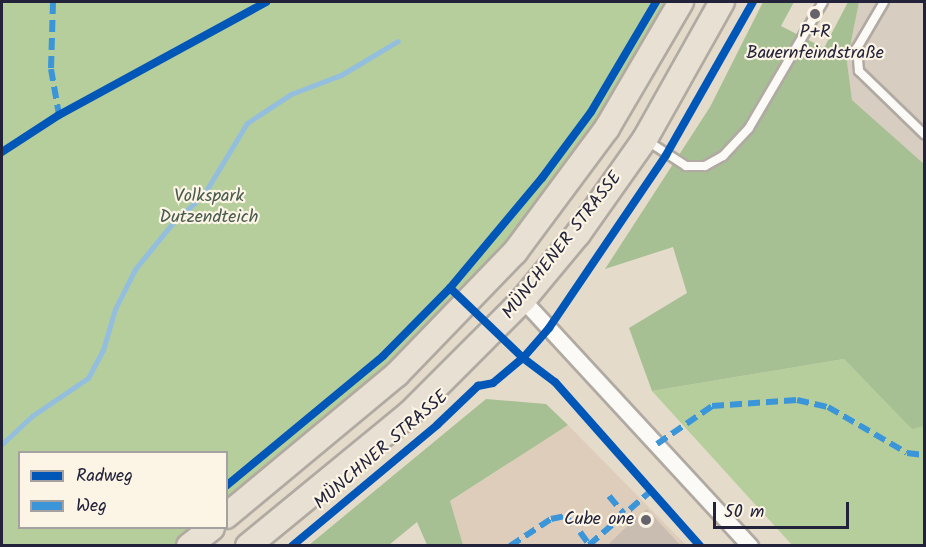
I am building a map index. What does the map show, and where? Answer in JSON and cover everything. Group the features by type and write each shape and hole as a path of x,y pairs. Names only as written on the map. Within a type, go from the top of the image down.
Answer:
{"main road":[{"name":"MÜNCHENER STRASSE","path":"228,514 397,374 499,270 593,149 681,2"},
{"name":"MÜNCHENER STRASSE","path":"248,546 410,413 523,300 578,234 645,139 722,2"},
{"path":"499,270 523,300"},
{"path":"189,546 211,529"}],"street":[{"path":"523,300 750,546"}],"lane":[{"path":"645,139 686,166 705,166 723,156 749,128 823,2"},
{"path":"884,2 857,48 859,71 924,134"}],"shaded area":[{"path":"859,2 924,2 924,164 852,100 847,62"},
{"path":"568,425 686,545 463,545 449,502"}],"green space":[{"name":"Volkspark Dutzendteich","path":"2,2 671,2 646,49 539,209 408,352 228,504 228,451 18,451 18,529 197,529 174,546 2,545"},
{"path":"763,2 794,2 781,26 824,48 848,2 859,2 847,62 852,100 924,164 924,426 912,429 844,359 652,391 629,328 687,293 673,247 605,269 710,107"},
{"path":"844,359 912,428 924,426 924,545 792,545 652,391"},
{"path":"486,399 546,404 568,425 450,501 463,545 427,545 417,522 389,545 309,545"}],"building":[{"name":"Cube one","path":"647,509 681,546 607,546 622,531"}],"waterway":[{"path":"2,444 32,416 88,378 103,350 115,309 135,269 171,225 204,194 247,123 291,94 341,75 398,41"}],"marked path":[{"path":"53,2 51,69 59,115"},
{"path":"657,444 712,406 797,400 828,407 907,453 924,455"},
{"path":"589,545 651,491"},
{"path":"609,496 624,514"},
{"path":"510,546 551,519 565,516 576,528"},
{"path":"580,532 590,546"}],"cycle path":[{"path":"2,152 59,115 266,2"},
{"path":"228,484 383,356 450,288 542,178 591,112 656,2"},
{"name":"MÜNCHNER STRASSE","path":"292,546 437,425 478,386 493,383 523,358 549,328 666,155 753,2"},
{"path":"450,288 523,358 555,382 700,546"}],"place":[{"name":"P+R Bauernfeindstraße","path":"815,14"},
{"name":"Cube one","path":"646,520"}]}
